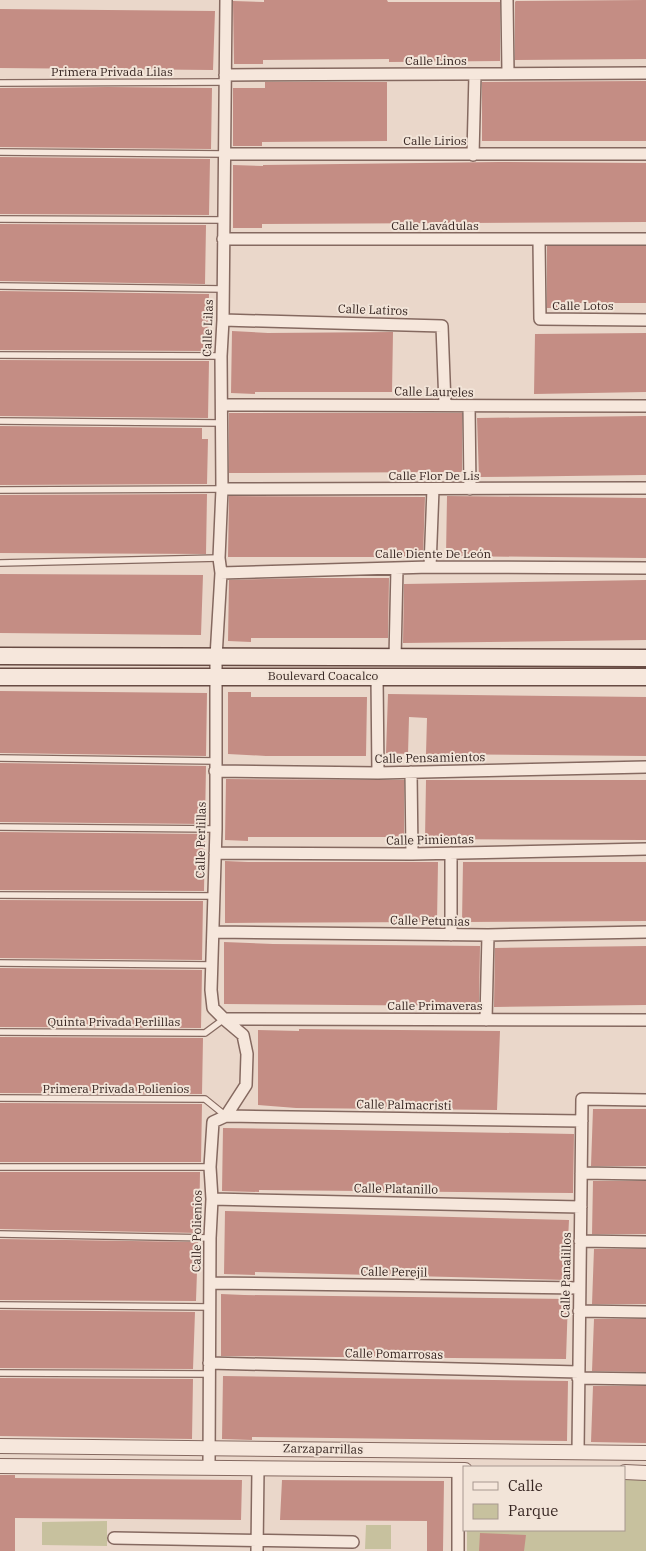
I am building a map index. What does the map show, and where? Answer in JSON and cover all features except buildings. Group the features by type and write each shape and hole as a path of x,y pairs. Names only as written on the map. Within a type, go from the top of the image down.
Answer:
{"main road":[{"name":"Boulevard Coacalco","path":"0,656 646,658"},
{"name":"Boulevard Coacalco","path":"0,677 646,677"}],"street":[{"name":"Calle Lilas","path":"216,657 221,573 219,558 222,489 221,356 226,0"},
{"path":"507,0 508,73"},
{"name":"Calle Linos","path":"225,78 508,73 646,73"},
{"path":"473,155 475,74"},
{"name":"Calle Lirios","path":"224,154 646,154"},
{"name":"Calle Lavádulas","path":"224,239 646,239"},
{"name":"Calle Lotos","path":"539,240 540,319 646,320"},
{"name":"Calle Latiros","path":"223,320 442,326 445,405"},
{"name":"Calle Laureles","path":"222,405 646,406"},
{"path":"469,406 470,490"},
{"name":"Calle Flor De Lis","path":"222,489 470,490 646,488"},
{"path":"430,567 433,489"},
{"name":"Calle Diente De León","path":"221,573 430,567 646,568"},
{"path":"395,658 397,568"},
{"name":"Calle Perlillas","path":"216,657 216,829 211,990 213,1008 224,1019"},
{"path":"377,677 378,773"},
{"name":"Calle Pensamientos","path":"215,766 378,773 646,767"},
{"path":"411,772 412,854"},
{"name":"Calle Pimientas","path":"215,853 451,854 646,849"},
{"path":"451,854 451,935"},
{"name":"Calle Petunias","path":"214,932 488,936 646,932"},
{"path":"486,1020 488,936"},
{"name":"Calle Primaveras","path":"224,1019 646,1020"},
{"name":"Calle Polienios","path":"209,1468 210,1238 212,1199 210,1167 213,1122 226,1116 246,1085 247,1054 243,1035 224,1019"},
{"name":"Calle Panalillos","path":"578,1452 582,1099 646,1100"},
{"name":"Calle Palmacristi","path":"226,1116 582,1121"},
{"path":"581,1173 646,1174"},
{"name":"Calle Platanillo","path":"212,1199 580,1207"},
{"path":"580,1241 646,1242"},
{"name":"Calle Perejil","path":"210,1283 579,1288"},
{"path":"579,1311 646,1312"},
{"name":"Calle Pomarrosas","path":"209,1369 578,1375 646,1379"},
{"name":"Zarzaparrillas","path":"0,1446 646,1453"},
{"name":"Zarzaparrillas","path":"0,1466 462,1470"},
{"path":"258,1469 258,1546"},
{"path":"458,1551 462,1470"},
{"path":"626,1472 646,1473"},
{"path":"114,1538 258,1546 353,1542"}],"lane":[{"name":"Primera Privada Lilas","path":"0,83 225,78"},
{"path":"0,152 224,154"},
{"path":"0,219 224,220"},
{"path":"0,286 223,289"},
{"path":"0,355 221,356"},
{"path":"0,421 221,423"},
{"path":"0,490 222,489"},
{"path":"0,563 219,558"},
{"path":"0,758 215,766"},
{"path":"0,827 216,829"},
{"path":"0,895 214,896"},
{"path":"0,963 212,965"},
{"name":"Quinta Privada Perlillas","path":"0,1032 205,1033 224,1019"},
{"name":"Primera Privada Polienios","path":"0,1098 205,1099 226,1116"},
{"path":"0,1167 210,1167"},
{"path":"0,1234 210,1238"},
{"path":"0,1305 210,1307"},
{"path":"0,1373 209,1369"}],"green space":[{"path":"626,1473 646,1474 646,1551 467,1551 467,1531 626,1531"},
{"path":"107,1521 107,1546 42,1545 42,1522"},
{"path":"366,1525 391,1525 391,1549 365,1549"}]}
